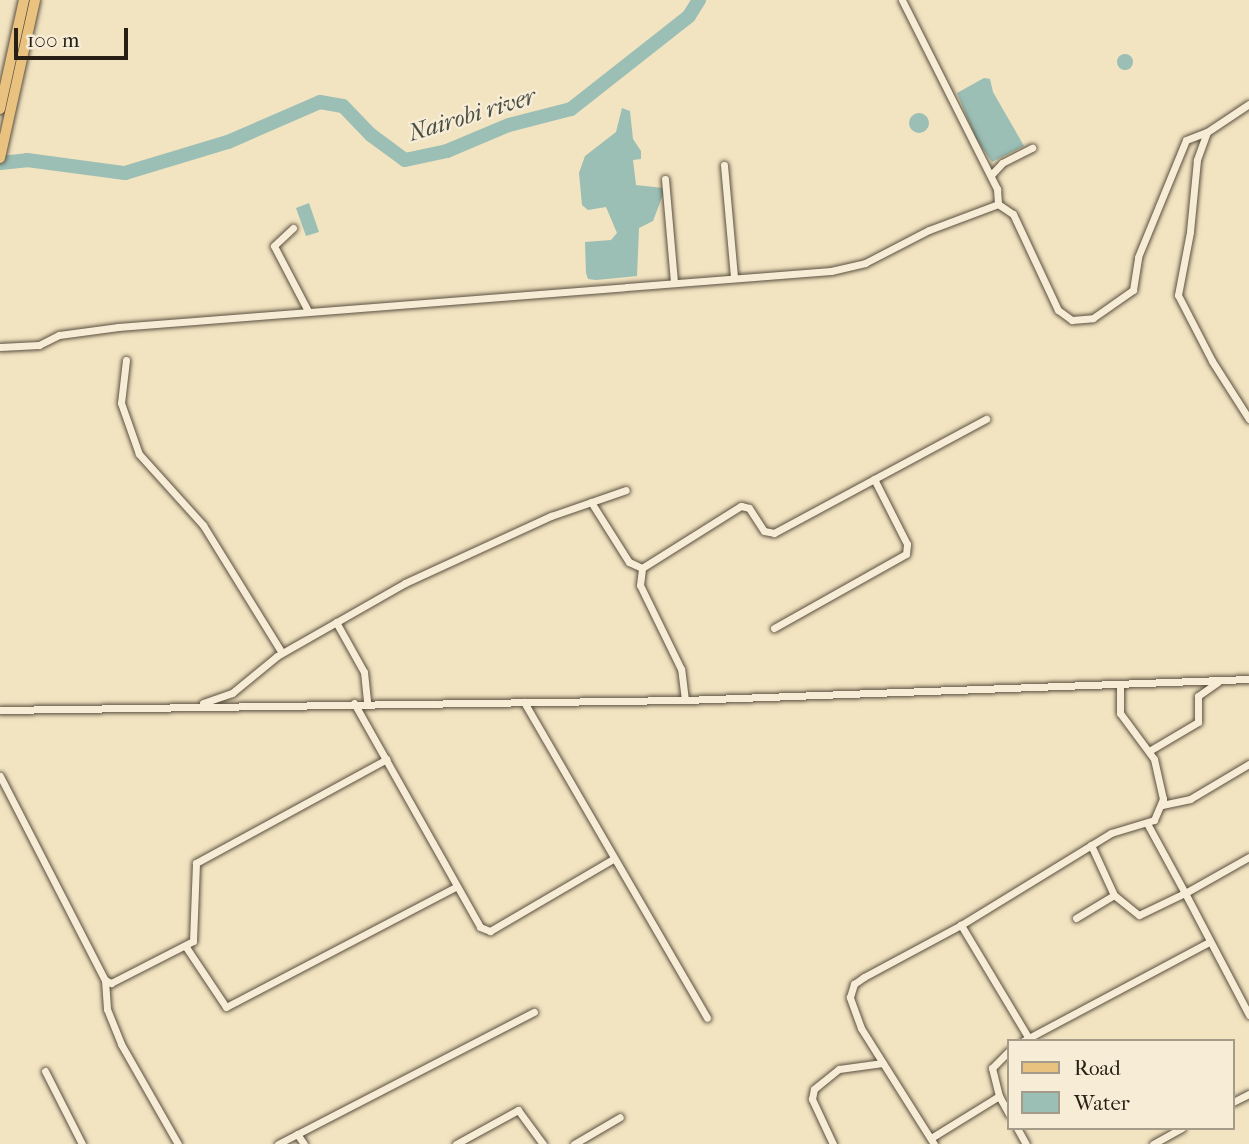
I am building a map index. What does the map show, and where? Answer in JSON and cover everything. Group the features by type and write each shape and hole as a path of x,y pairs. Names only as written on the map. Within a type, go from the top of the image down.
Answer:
{"main road":[{"path":"0,109 24,0"},
{"path":"0,158 35,0"}],"street":[{"path":"902,0 991,175 998,204 1017,220 1058,310 1073,320 1093,318 1133,290 1138,257 1186,140 1207,132 1249,104"},
{"path":"1207,132 1197,160 1178,300 1249,419"},
{"path":"991,175 1002,163 1032,148"},
{"path":"724,165 734,277"},
{"path":"665,179 674,282"},
{"path":"0,347 39,345 76,332 847,268 929,230 998,204"},
{"path":"293,228 274,246 308,311"},
{"path":"127,360 121,403 139,454 203,526 282,653"},
{"path":"642,568 741,506 749,508 764,531 774,533 986,419"},
{"path":"774,628 906,554 907,544 874,479"},
{"path":"199,704 232,693 282,653 483,546 626,489"},
{"path":"591,502 629,562 642,568"},
{"path":"642,568 640,585 681,668 685,699"},
{"path":"336,622 364,672 367,703"},
{"path":"0,710 199,704 685,699 1249,679"},
{"path":"1149,751 1198,722 1198,696 1220,681"},
{"path":"999,1096 932,1141 851,1006 854,984 961,925 1111,833 1149,825 1161,805 1149,751 1120,713 1119,685"},
{"path":"524,702 707,1018"},
{"path":"354,703 480,927 490,931 613,859"},
{"path":"105,980 118,983 186,947 197,932 196,863 387,759"},
{"path":"1161,805 1191,799 1249,764"},
{"path":"0,776 105,980 107,1009 121,1044 178,1144"},
{"path":"1149,825 1249,1015"},
{"path":"1091,845 1115,895 1139,915 1249,857"},
{"path":"186,947 226,1007 456,887"},
{"path":"1076,918 1115,895"},
{"path":"961,925 1026,1039 1088,1009 1209,942"},
{"path":"278,1144 534,1012"},
{"path":"1007,1053 992,1068 999,1096 1007,1110"},
{"path":"833,1144 812,1098 814,1088 839,1069 883,1063"},
{"path":"45,1071 82,1144"},
{"path":"457,1144 518,1110 543,1144"},
{"path":"574,1144 620,1116"},
{"path":"1153,1144 1178,1130"},
{"path":"297,1134 304,1144"}],"water":[{"path":"1122,54 1128,54 1133,62 1131,68 1122,70 1117,65 1117,59"},
{"path":"984,78 990,79 993,92 1024,146 992,162 976,139 957,93"},
{"path":"622,108 630,111 633,139 641,151 641,159 633,160 636,185 663,188 664,192 653,221 639,228 637,276 588,279 585,242 611,240 617,233 606,207 588,210 582,205 579,173 585,156 616,132"},
{"path":"919,113 926,116 929,123 926,130 919,133 912,130 909,123 912,116"},
{"path":"309,203 319,232 306,236 296,208"}],"waterway":[{"name":"Nairobi river","path":"0,163 27,160 125,173 228,142 320,102 343,106 371,135 405,160 447,151 509,125 571,109 689,16 699,0"}]}
